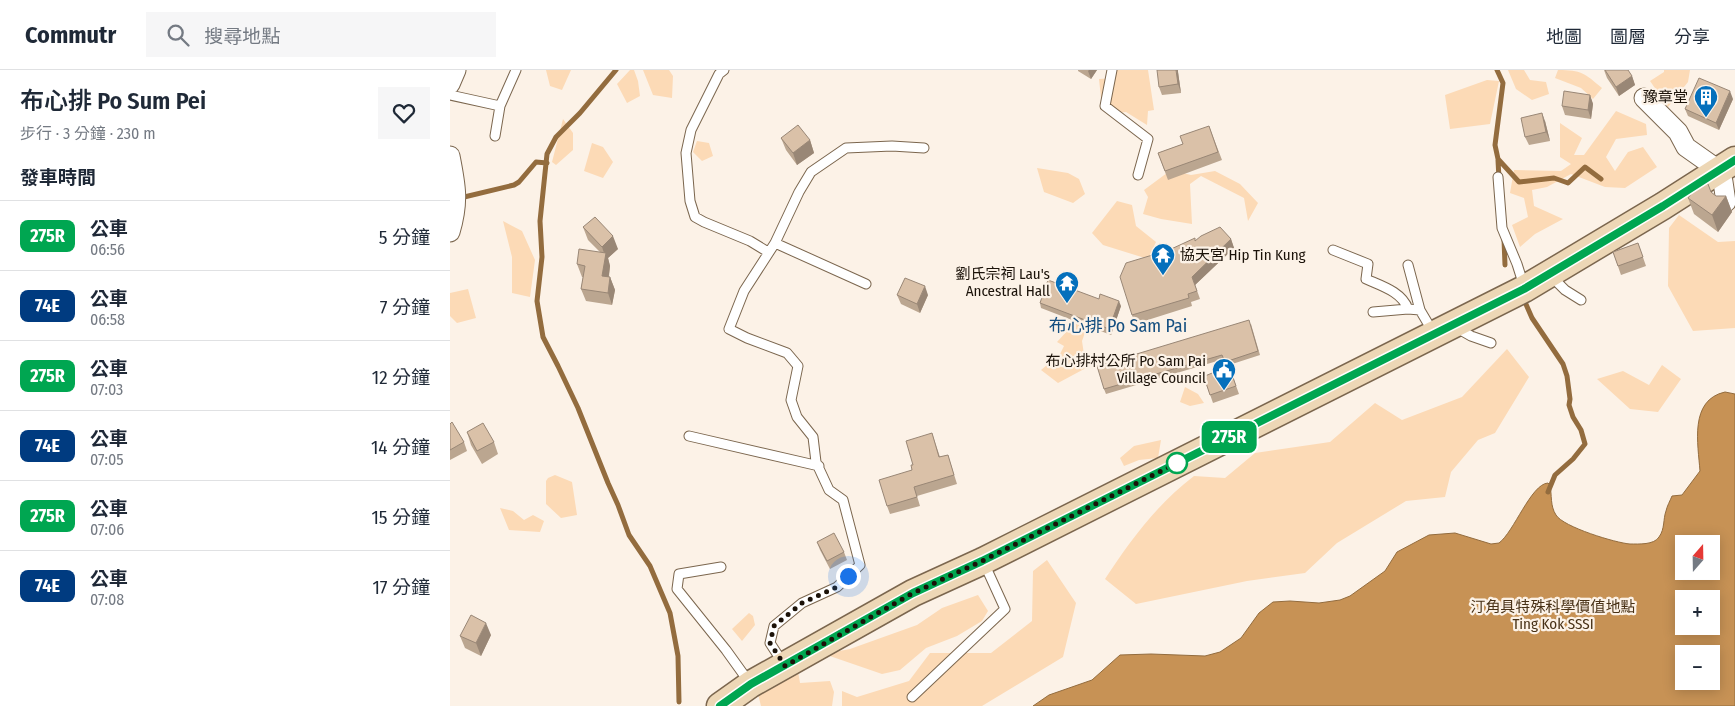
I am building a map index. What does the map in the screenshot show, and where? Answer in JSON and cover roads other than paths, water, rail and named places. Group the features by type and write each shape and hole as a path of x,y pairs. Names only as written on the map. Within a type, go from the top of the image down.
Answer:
{"main road":[{"path":"720,706 751,684 913,593 982,561 1524,289 1727,166"}],"street":[{"path":"450,84 456,70"},
{"path":"1644,98 1678,132 1686,147 1727,166 1723,182 1726,202"},
{"path":"450,156 456,186 456,214 450,232"}],"lane":[{"path":"495,136 500,106 516,70"},
{"path":"724,70 719,74 691,130 686,153 690,201 696,217 750,241 768,252"},
{"path":"1112,70 1105,106 1148,139 1138,175"},
{"path":"450,95 500,106"},
{"path":"785,666 770,643 774,626 802,603 837,587 860,565 843,500 829,490 816,462 813,437 797,417 791,400 798,366 787,353 747,338 730,329 744,291 775,243 799,192 812,172 846,148 892,146 924,148"},
{"path":"1498,177 1502,228 1517,264 1524,289"},
{"path":"775,243 866,284"},
{"path":"1333,250 1368,264 1366,278 1396,292 1406,302 1408,309"},
{"path":"1408,265 1420,310"},
{"path":"1550,274 1556,282 1581,300"},
{"path":"1373,312 1408,309 1420,310 1444,330 1491,343"},
{"path":"690,436 818,466"},
{"path":"912,697 1005,609 982,561"},
{"path":"721,567 679,574 677,589 751,684"}],"waterway":[{"path":"616,70 580,113 556,137 547,154 540,221 542,257 537,301 543,337 578,408 629,535 650,566 670,613 678,656 679,702"},
{"path":"1497,70 1503,83 1495,145 1498,159 1519,182 1554,178 1568,183 1585,167 1601,179"},
{"path":"1498,160 1499,179"},
{"path":"460,198 514,185 519,182 536,162 547,163"},
{"path":"1504,239 1505,265"},
{"path":"1525,302 1532,318 1563,364 1567,376 1569,405 1573,417 1581,430 1585,444 1573,459 1555,475 1548,492"}],"place":[{"name":"豫章堂","path":"1706,118"},
{"name":"協天宮 Hip Tin Kung","path":"1163,276"},
{"name":"劉氏宗祠 Lau's Ancestral Hall","path":"1067,304"},
{"name":"布心排村公所 Po Sam Pai Village Council","path":"1224,391"}],"district":[{"name":"布心排 Po Sam Pai","path":"1118,326"}],"park label":[{"name":"汀角具特殊科學價值地點 Ting Kok SSSI","path":"1553,616"}]}
